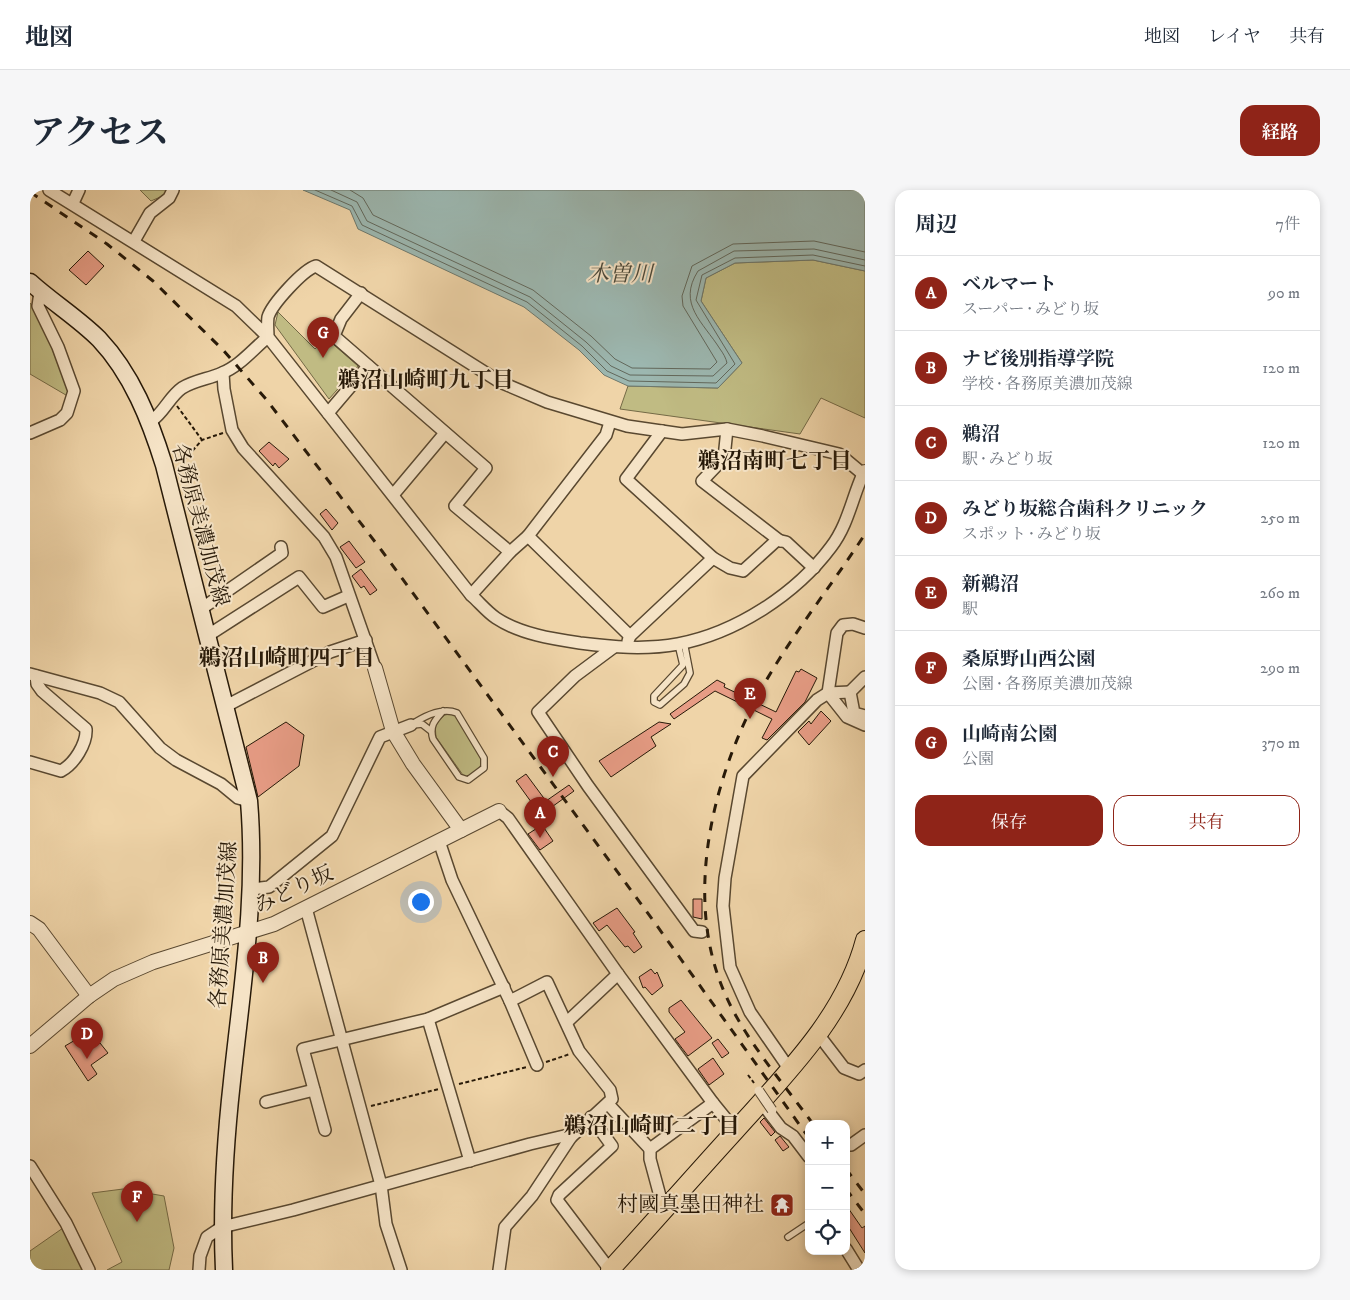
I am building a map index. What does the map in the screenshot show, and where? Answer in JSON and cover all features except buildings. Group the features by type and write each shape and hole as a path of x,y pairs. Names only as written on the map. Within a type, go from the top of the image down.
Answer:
{"main road":[{"name":"各務原美濃加茂線","path":"35,287 98,339 122,369 150,422 164,465 249,802 253,847 252,889 222,1199 224,1270"},
{"path":"610,1270 790,1070 818,1034 848,984 864,945"}],"street":[{"path":"49,190 73,203 236,306 268,337 471,595 497,618 525,631 555,640 620,647 681,643 745,620 777,601 814,568 832,546 843,527 864,473 839,454 727,429 682,434 610,422 548,402 500,382 316,266 308,268 300,275 268,316 268,337 241,361 223,373 202,378 182,388 170,398 156,418 150,422"},
{"path":"73,203 79,190"},
{"path":"134,241 150,213 169,198 173,190"},
{"path":"30,433 60,420 67,413 74,391 58,347 38,306 35,287"},
{"path":"361,293 341,319 334,336 486,468 455,506 510,552"},
{"path":"328,413 368,366"},
{"path":"223,373 224,389 232,430 243,448 324,537 336,557 348,596 366,640 393,731 413,764 461,830"},
{"path":"471,595 510,552 528,536 606,435 610,422"},
{"path":"727,429 724,458 702,481 780,541"},
{"path":"662,431 626,479 714,558 730,568 743,571 777,540 786,542 814,568"},
{"path":"393,495 445,432"},
{"path":"528,536 630,636"},
{"path":"201,609 282,553 281,547"},
{"path":"702,932 694,931 588,786 538,712 575,676 620,647 714,558"},
{"path":"207,636 299,577 322,607 348,596"},
{"path":"865,628 854,624 843,625 837,633 828,693 847,717 865,725"},
{"path":"226,706 330,652 366,640"},
{"path":"30,762 61,771 68,767 86,739 86,729 42,690 33,675"},
{"path":"33,675 100,693 120,702 160,748 176,760 220,784 238,798 249,802"},
{"path":"790,1070 750,1012 730,967 723,906 725,878 743,776 817,700 828,693 850,692 865,677"},
{"path":"850,692 854,713 865,716"},
{"path":"252,889 269,887 332,836 380,737 411,725"},
{"path":"499,811 508,818 618,974 712,1103 735,1130"},
{"name":"みどり坂","path":"30,1046 89,996 114,979 133,970 274,924 499,811"},
{"path":"439,841 452,880 504,987 537,1065"},
{"path":"306,908 382,1185 386,1224 401,1270"},
{"path":"30,923 39,929 89,996"},
{"path":"567,1022 618,974"},
{"path":"499,1270 505,1227 532,1196 571,1137 612,1099 610,1090 579,1051 547,982 510,1001"},
{"path":"325,1130 303,1049 428,1018 504,987"},
{"path":"428,1018 470,1161"},
{"path":"818,1034 847,1071 859,1074 865,1070"},
{"path":"266,1102 314,1090"},
{"path":"764,1101 781,1128 793,1136 805,1152"},
{"path":"650,1149 712,1103"},
{"path":"608,1104 650,1149 650,1158 664,1211"},
{"path":"591,1117 612,1146 559,1195 557,1200 610,1270"},
{"path":"851,1146 865,1135"},
{"path":"199,1270 200,1256 207,1237 222,1227 555,1138 571,1137"},
{"path":"30,1166 66,1224 89,1270"},
{"path":"849,1255 858,1270"}],"lane":[{"path":"681,643 690,673 684,684 660,705 654,702 654,696 683,665 681,643"},
{"path":"411,725 422,718 443,711 457,713 484,758 484,768 476,776 468,780 459,777 433,738 431,731 434,722 443,711"},
{"path":"411,725 422,724 431,731"},
{"path":"788,1237 805,1226"}],"path":[{"path":"170,398 202,440"},
{"path":"164,465 174,464 187,457 202,440 232,430"},
{"path":"360,1109 537,1065 579,1051"}],"shaded area":[{"path":"140,190 169,190 167,194 151,201"},
{"path":"813,260 865,271 865,418 821,398 800,434 620,409 628,386 718,388 742,363 701,301 706,278 735,263"},
{"path":"30,303 38,312 71,398 30,374"},
{"path":"278,312 315,349 326,338 358,366 329,399 275,325"},
{"path":"445,715 456,715 482,759 480,767 468,777 463,775 436,737 435,724"},
{"path":"123,1189 164,1196 174,1248 169,1270 107,1270 122,1262 92,1193"},
{"path":"63,1228 85,1270 30,1270 30,1251"}],"water":[{"name":"木曽川","path":"303,190 865,190 865,271 813,260 735,263 706,278 701,301 742,363 718,388 628,386 604,375 579,350 524,307 358,229 350,210"}],"railway":[{"path":"30,192 107,244 153,281 223,350 266,399 382,551 655,923 805,1132"},
{"path":"810,1120 755,1046 734,1013 726,996 713,960 706,922 705,883 708,843 716,804 727,766 741,729 758,695 796,633 865,534"},
{"path":"850,1174 865,1194"},
{"path":"850,1194 865,1214"}],"place":[{"name":"山崎南公園","path":"323,358"},
{"name":"新鵜沼","path":"750,719"},
{"name":"鵜沼","path":"553,777"},
{"name":"ベルマート","path":"540,838"},
{"name":"ナビ後別指導学院","path":"263,983"},
{"name":"みどり坂総合歯科クリニック","path":"87,1059"},
{"name":"村國真墨田神社","path":"782,1205"},
{"name":"桑原野山西公園","path":"137,1222"}],"district":[{"name":"鵜沼山崎町九丁目","path":"426,380"},
{"name":"鵜沼南町七丁目","path":"775,461"},
{"name":"鵜沼山崎町四丁目","path":"287,658"},
{"name":"鵜沼山崎町二丁目","path":"652,1126"}]}
